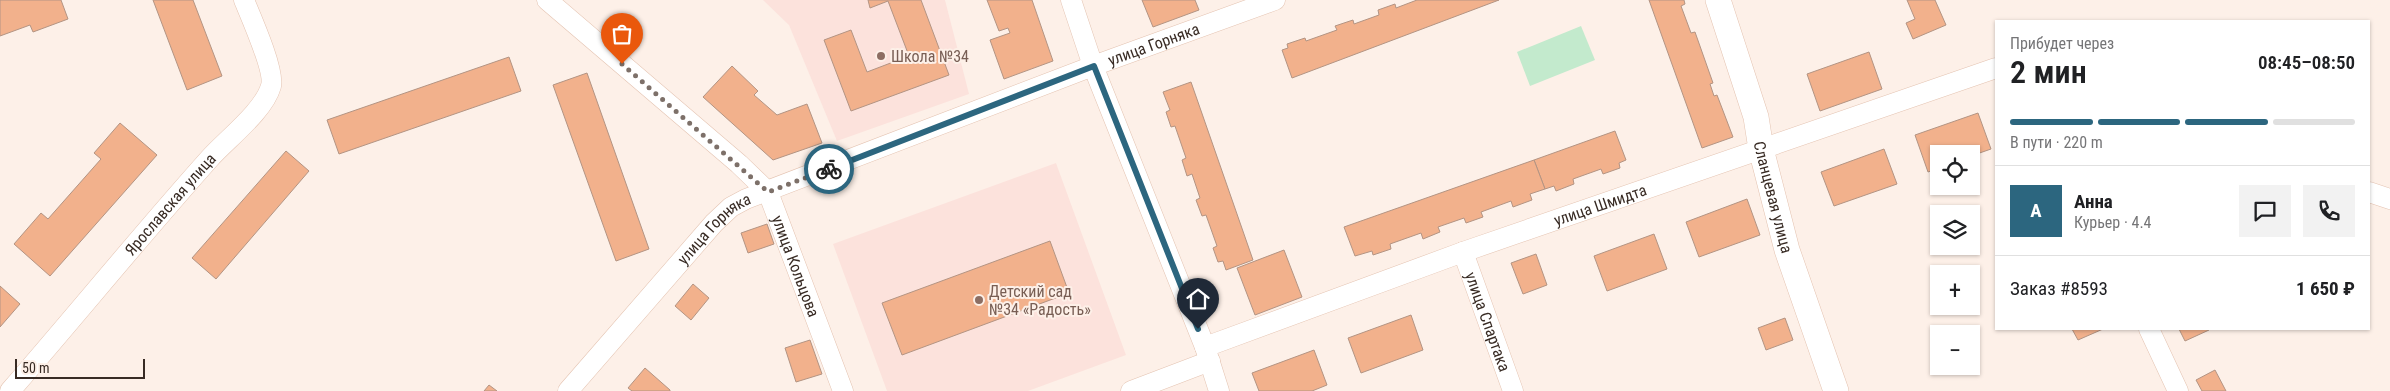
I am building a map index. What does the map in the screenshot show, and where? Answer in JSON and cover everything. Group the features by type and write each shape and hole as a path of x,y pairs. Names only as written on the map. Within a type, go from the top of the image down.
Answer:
{"main road":[{"name":"Сланцевая улица","path":"1718,0 1756,117 1761,149 1787,250 1836,391"}],"street":[{"name":"Ярославская улица","path":"10,391 210,158 260,106 271,85 270,71 244,0"},
{"name":"улица Кольцова","path":"547,0 739,164 768,192 843,391"},
{"path":"1071,0 1094,66 1208,354 1219,391"},
{"name":"улица Горняка","path":"568,391 714,223 731,207 746,199 1094,66 1276,0"},
{"name":"улица Шмидта","path":"1131,391 1208,354 1463,252 1995,68"},
{"path":"2370,192 2390,199"},
{"name":"улица Спартака","path":"1463,252 1513,391"},
{"path":"2149,330 2178,391"}],"shaded area":[{"name":"Школа №34","path":"763,0 945,0 969,94 837,141 789,25"},
{"name":"Детский сад №34 «Радость»","path":"1056,163 1126,355 1028,391 887,391 833,244"}],"green space":[{"path":"1581,26 1595,60 1530,86 1517,52"}],"building":[{"path":"0,0 61,0 68,19 33,32 30,25 0,36"},
{"path":"153,0 193,0 222,76 187,90"},
{"path":"868,0 921,0 949,75 851,111 824,40 851,30 867,72 909,56 888,1 870,8"},
{"path":"987,0 1032,0 1053,61 1004,79 990,40 1010,33 1008,28 999,31"},
{"path":"1142,0 1195,0 1199,10 1153,27"},
{"path":"1417,0 1499,0 1292,78 1282,50 1288,48 1287,44 1305,38 1306,41 1337,30 1335,26 1353,20 1354,24 1379,15 1378,10 1395,4 1396,8"},
{"path":"1649,0 1684,0 1685,4 1681,6 1691,33 1695,32 1713,83 1710,84 1714,96 1717,95 1733,137 1702,148"},
{"path":"1907,0 1935,0 1946,25 1913,39 1906,23 1915,19"},
{"path":"1869,52 1882,89 1820,111 1807,74"},
{"path":"509,57 521,91 339,154 327,120"},
{"path":"732,66 758,91 754,95 777,115 807,104 822,143 773,160 703,97"},
{"path":"587,73 649,249 616,261 553,85"},
{"path":"1191,82 1253,260 1226,270 1223,261 1218,262 1213,248 1217,246 1206,215 1202,216 1196,200 1200,198 1192,174 1187,176 1182,160 1186,158 1175,126 1171,127 1166,112 1170,110 1163,92"},
{"path":"1978,113 1991,149 1980,153 1980,145 1930,145 1930,171 1928,172 1915,135"},
{"path":"120,123 157,155 50,276 14,244 41,213 48,219 101,159 94,153"},
{"path":"1615,131 1626,160 1619,163 1620,168 1603,174 1601,169 1573,179 1574,184 1556,191 1554,186 1545,189 1534,160"},
{"path":"1884,149 1897,184 1834,206 1821,172"},
{"path":"286,151 309,171 216,279 192,258"},
{"path":"1534,160 1545,189 1530,194 1532,200 1513,207 1511,201 1481,212 1483,217 1466,223 1464,218 1438,227 1440,232 1423,239 1421,233 1390,244 1391,249 1373,255 1372,251 1355,256 1344,227"},
{"path":"1747,199 1760,235 1699,257 1686,222"},
{"path":"767,224 774,244 748,253 741,233"},
{"path":"1654,234 1667,269 1607,291 1594,256"},
{"path":"1050,241 1069,293 902,355 882,303"},
{"path":"1284,250 1302,297 1255,315 1237,268"},
{"path":"1536,254 1547,285 1523,294 1511,263"},
{"path":"693,284 709,298 691,320 675,306"},
{"path":"0,286 20,304 0,327"},
{"path":"1411,315 1423,350 1361,373 1348,338"},
{"path":"1785,318 1793,340 1766,350 1758,328"},
{"path":"2073,330 2101,330 2078,340"},
{"path":"2180,330 2209,330 2185,341"},
{"path":"810,340 822,374 796,382 785,348"},
{"path":"1314,350 1327,385 1312,391 1259,391 1252,373"},
{"path":"645,368 670,391 632,391 628,388"},
{"path":"2215,370 2226,391 2202,391 2196,380"},
{"path":"489,385 497,391 484,391"}],"way so far":[{"path":"622,64 739,164 768,192 829,169"}],"place":[{"name":"Школа №34","path":"881,56"},
{"name":"Детский сад №34 «Радость»","path":"979,300"}],"route":[{"path":"829,169 1094,66 1198,329"}]}
